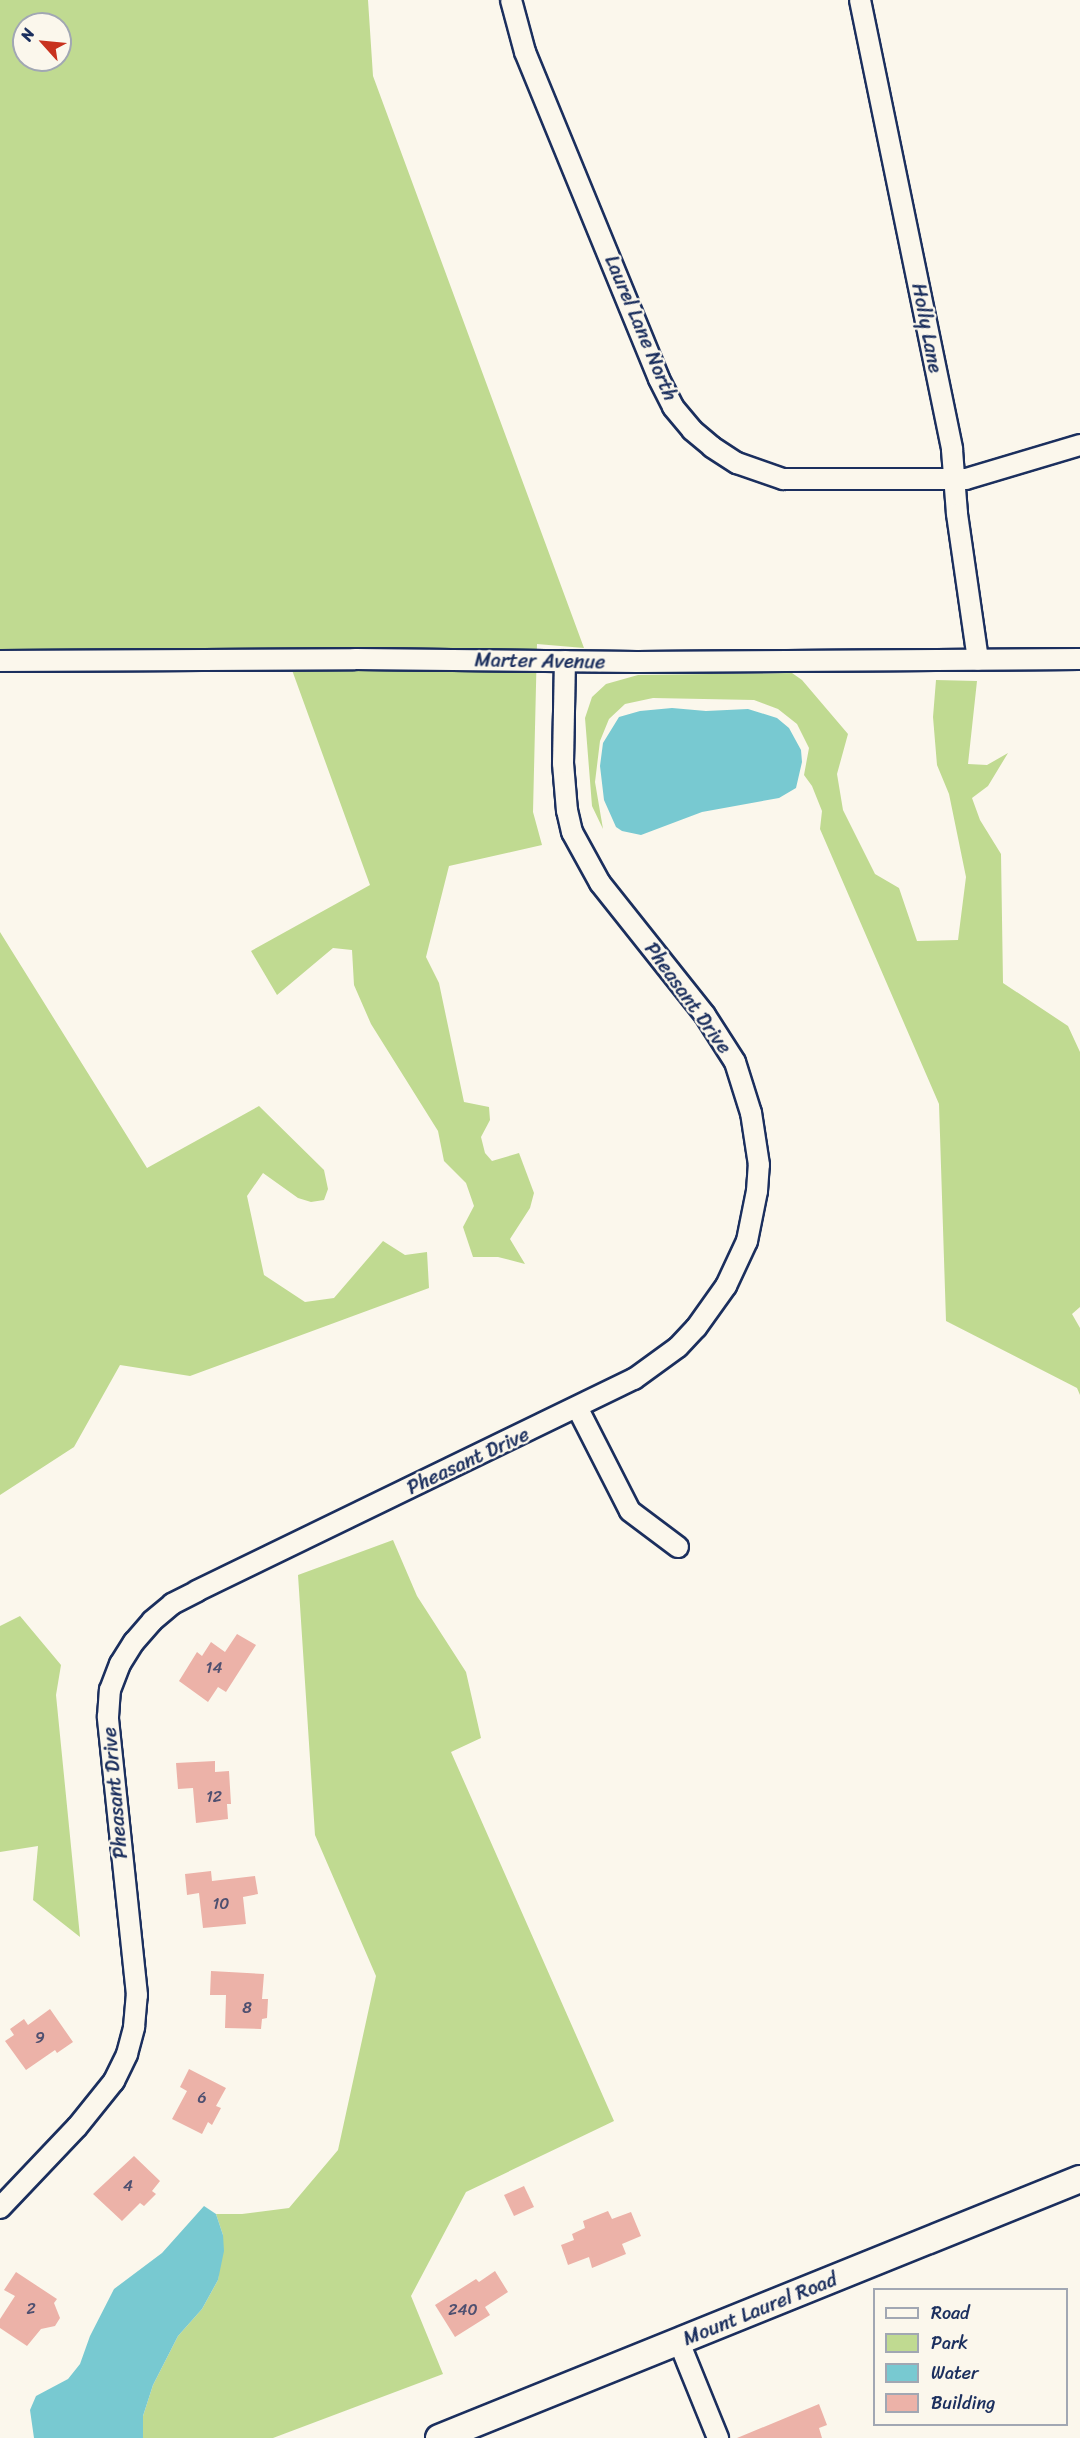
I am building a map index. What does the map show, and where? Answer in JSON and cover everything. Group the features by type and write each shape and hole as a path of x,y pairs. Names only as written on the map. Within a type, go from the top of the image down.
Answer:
{"main road":[{"name":"Mount Laurel Road","path":"439,2438 1080,2179"}],"street":[{"name":"Laurel Lane North","path":"511,0 525,52 609,253 645,348 673,406 692,430 712,447 737,462 783,478 966,479 1080,445"},
{"name":"Holly Lane","path":"860,0 952,450 978,659"},
{"name":"Marter Avenue","path":"0,661 1080,659"},
{"name":"Pheasant Drive","path":"0,2208 77,2127 114,2081 127,2055 134,2027 137,1995 108,1717 110,1690 120,1664 134,1642 159,1616 196,1591 578,1409 657,1364 696,1328 712,1307 726,1286 747,1241 757,1191 759,1165 751,1113 735,1062 705,1016 600,883 572,832 567,811 563,763 565,661"},
{"path":"578,1409 630,1510 678,1547"},
{"path":"679,2342 718,2438"}],"green space":[{"path":"0,0 368,0 373,76 584,648 537,644 533,812 542,845 449,866 426,957 439,983 464,1102 489,1107 490,1120 481,1137 485,1153 492,1161 519,1153 534,1193 530,1208 510,1239 525,1264 498,1257 473,1257 463,1227 474,1206 466,1183 444,1161 438,1131 371,1024 354,985 352,950 333,948 277,995 251,951 370,885 288,659 0,658"},
{"path":"792,673 802,680 848,734 837,774 843,810 875,874 899,888 917,941 958,940 966,877 949,794 937,765 933,717 936,680 977,681 968,764 987,765 1008,753 988,786 972,798 980,820 1001,854 1003,983 1068,1026 1080,1052 1080,1307 1072,1314 1080,1328 1080,1395 1077,1388 946,1321 939,1104 820,829 822,811 812,786 804,775 809,748 797,724 778,709 754,700 653,698 625,704 609,719 600,741 595,782 603,829 592,806 585,718 592,697 606,684 638,675"},
{"path":"0,932 147,1168 259,1106 324,1170 328,1189 324,1200 311,1202 298,1198 263,1173 247,1196 264,1275 305,1302 334,1298 383,1241 405,1255 427,1252 429,1288 190,1376 120,1365 74,1447 0,1495"},
{"path":"393,1540 417,1596 466,1672 481,1738 451,1752 614,2121 466,2192 411,2296 443,2374 273,2438 143,2438 143,2416 153,2385 178,2336 202,2309 218,2280 223,2235 216,2214 242,2214 289,2208 338,2150 376,1976 315,1835 298,1575"},
{"path":"20,1616 61,1665 56,1695 80,1937 33,1900 38,1846 0,1852 0,1626"}],"water":[{"path":"672,708 706,711 748,709 777,718 789,728 801,750 802,762 796,788 779,798 702,812 641,835 622,831 616,827 604,800 600,766 603,743 619,717 640,711"},
{"path":"204,2206 216,2214 223,2235 224,2251 218,2280 202,2309 178,2336 153,2385 143,2416 143,2438 34,2438 30,2410 36,2396 68,2379 80,2364 90,2336 114,2289 162,2253"}],"building":[{"path":"237,1634 256,1645 226,1692 218,1687 208,1702 179,1681 197,1652 202,1656 211,1642 225,1652"},
{"path":"215,1761 215,1772 229,1771 231,1804 227,1804 228,1819 196,1823 193,1788 178,1789 176,1763"},
{"path":"211,1871 212,1881 255,1876 258,1894 243,1897 246,1924 203,1928 199,1893 187,1895 185,1874"},
{"path":"211,1971 264,1974 262,1999 268,1999 267,2018 262,2019 261,2029 225,2028 226,1995 210,1995"},
{"path":"50,2009 73,2042 57,2053 55,2050 26,2070 5,2041 14,2035 10,2029 24,2019 28,2025"},
{"path":"189,2069 226,2088 216,2106 221,2108 212,2125 208,2122 202,2134 172,2119 187,2091 180,2087"},
{"path":"134,2156 160,2181 152,2191 156,2194 144,2206 140,2203 122,2221 93,2194"},
{"path":"524,2186 534,2207 514,2216 504,2195"},
{"path":"608,2211 612,2219 631,2212 641,2236 622,2244 626,2254 592,2268 589,2257 568,2265 561,2245 574,2240 572,2234 585,2228 583,2221"},
{"path":"495,2271 508,2292 485,2307 490,2315 455,2337 435,2305 476,2279 479,2282"},
{"path":"16,2272 57,2299 54,2303 60,2318 55,2326 41,2329 27,2346 0,2328 0,2319 15,2296 4,2290"},
{"path":"819,2404 827,2425 819,2428 822,2438 737,2438"}]}
